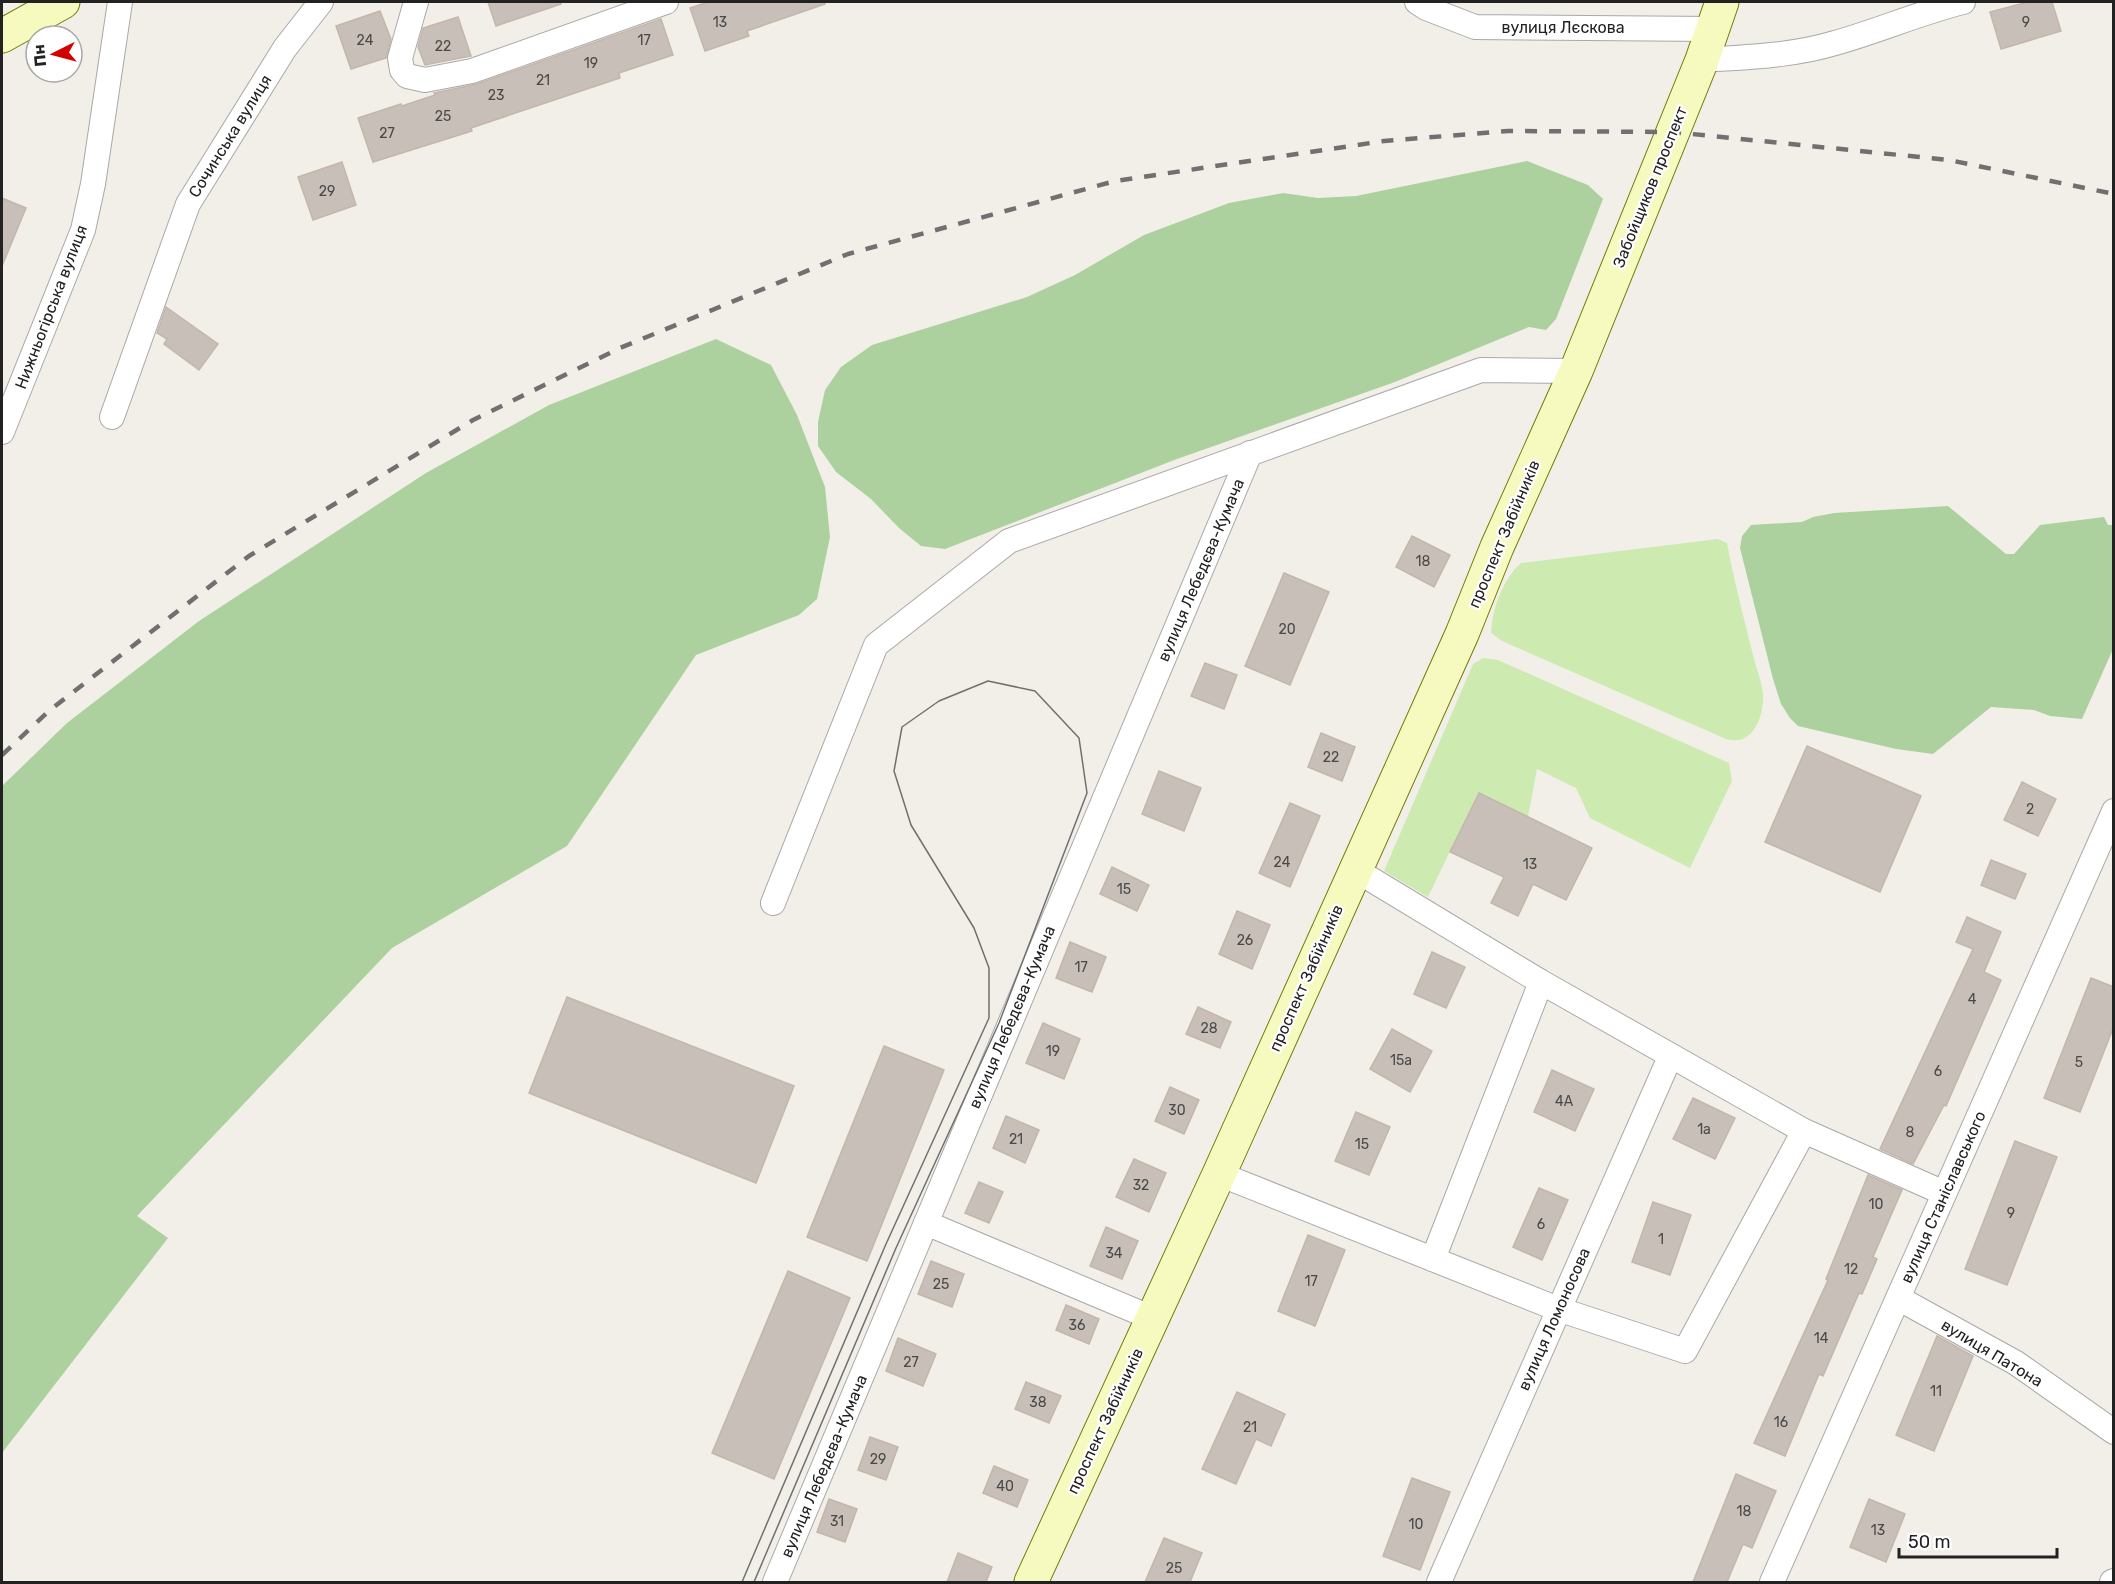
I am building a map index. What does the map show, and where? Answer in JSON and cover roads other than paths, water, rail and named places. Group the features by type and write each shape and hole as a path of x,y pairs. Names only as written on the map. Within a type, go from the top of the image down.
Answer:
{"main road":[{"path":"2,36 63,2"},
{"name":"Забойщиков проспект","path":"1576,371 1702,60 1718,15"},
{"name":"проспект Забійників","path":"1031,1582 1220,1174 1354,869 1462,634 1497,547 1576,371"}],"street":[{"name":"Нижньогірська вулиця","path":"2,432 83,230 93,184 120,2"},
{"name":"Сочинська вулиця","path":"112,417 188,204 279,58 321,2"},
{"path":"416,2 400,58 402,70 407,76 425,80 472,71 666,2"},
{"name":"вулиця Лєскова","path":"1417,2 1426,8 1475,27 1718,15"},
{"path":"1702,60 1776,55 1835,43 1914,15 1963,2"},
{"path":"773,903 876,645 1009,541 1481,370 1576,371"},
{"name":"вулиця Лебедєва-Кумача","path":"775,1582 1250,453"},
{"name":"вулиця Станіславського","path":"1772,1582 2114,811"},
{"path":"1354,869 1541,982 1804,1131 1944,1193"},
{"path":"1433,1259 1541,982"},
{"name":"вулиця Ломоносова","path":"1439,1582 1670,1057"},
{"path":"1220,1174 1558,1309 1685,1351 1804,1131"},
{"path":"926,1223 1152,1318"},
{"name":"вулиця Патона","path":"1898,1298 2016,1363 2114,1432"}],"tram line":[{"path":"742,1582 886,1244 989,1018 989,968 974,928 911,825 894,771 902,727 939,701 988,681 1035,691 1079,738 1087,793 999,1023 896,1248 754,1582"}],"railway":[{"path":"2,755 50,710 249,556 473,420 620,348 848,254 1115,181 1384,141 1508,131 1672,132 1949,160 2114,194"}]}
